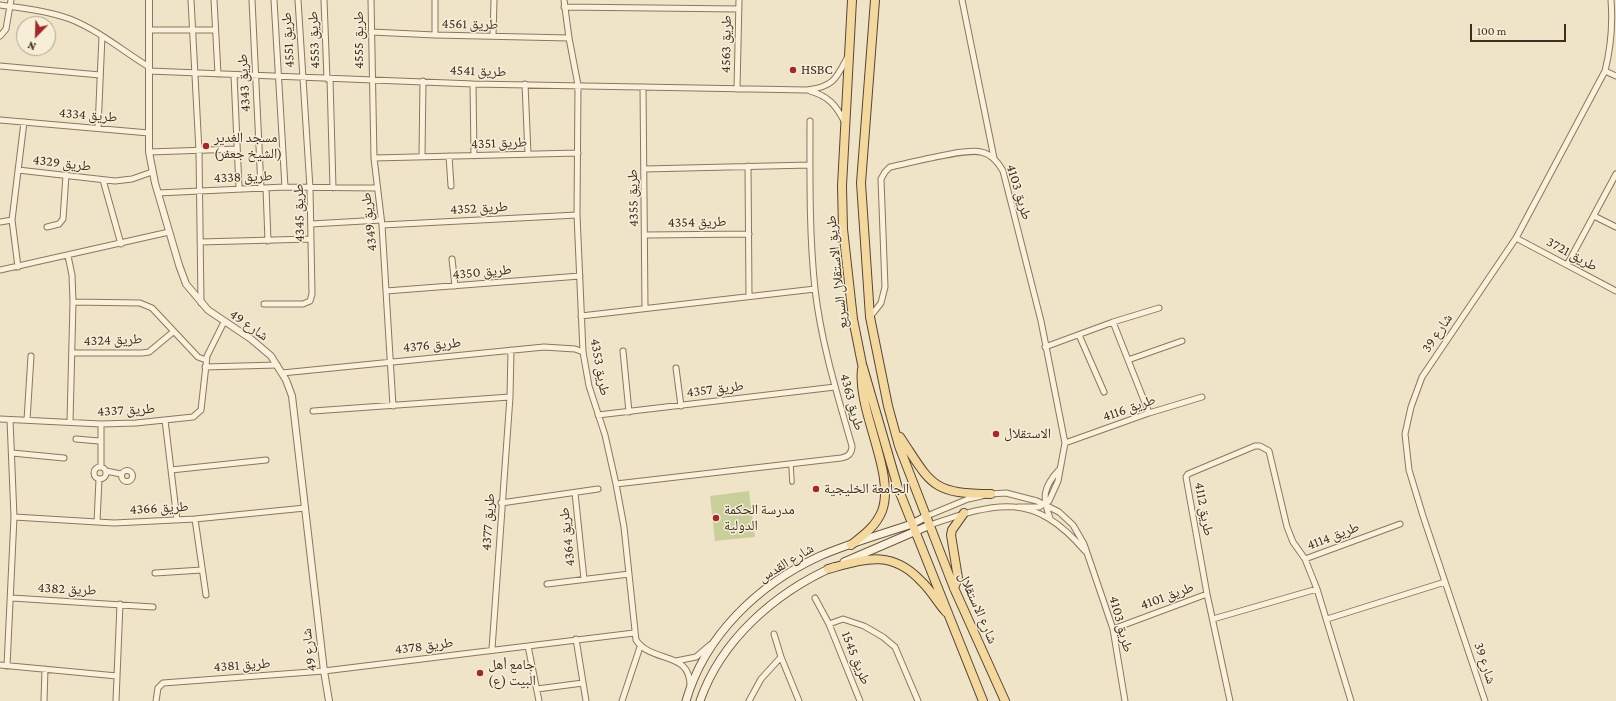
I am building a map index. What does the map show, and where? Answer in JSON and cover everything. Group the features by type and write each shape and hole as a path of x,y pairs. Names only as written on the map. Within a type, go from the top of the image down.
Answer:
{"main road":[{"name":"طريق الاستقلال السريع","path":"852,0 842,186 843,229 852,311 862,364 891,468 916,532"},
{"name":"طريق الاستقلال السريع","path":"875,0 861,182 870,317 894,428 905,462 930,525"},
{"path":"851,545 870,529 879,516 882,510 885,493 860,380 862,364"},
{"path":"894,428 916,463 932,481 940,487 958,493 991,494"},
{"path":"954,588 958,578 951,535 952,530 964,513"},
{"name":"شارع القدس","path":"686,701 695,676 718,635 740,610 776,580 821,556 912,524 926,516"},
{"name":"شارع القدس","path":"700,701 722,658 750,622 785,593 828,569 930,525"},
{"name":"شارع الاستقلال","path":"930,525 954,588 1005,701"},
{"name":"شارع الاستقلال","path":"916,532 983,701"},
{"path":"828,569 875,558 892,561 908,569 920,580 939,605 949,615"}],"street":[{"path":"0,36 6,29 11,0"},
{"name":"شارع 49","path":"149,0 149,152 152,172 179,265 186,284 201,304 224,322 258,344 277,365 289,388 294,404 324,671 329,701"},
{"path":"191,0 199,150 201,304"},
{"path":"214,0 218,74"},
{"name":"طريق 4343","path":"252,0 268,240"},
{"name":"طريق 4551","path":"274,0 278,77"},
{"name":"طريق 4551","path":"298,0 302,78"},
{"name":"طريق 4553","path":"324,0 329,79 333,188"},
{"name":"طريق 4555","path":"371,0 371,80"},
{"path":"435,0 435,36"},
{"path":"493,36 494,0"},
{"path":"564,0 578,86"},
{"name":"طريق 4563","path":"737,89 739,0"},
{"path":"962,0 994,158"},
{"name":"شارع 39","path":"1485,701 1409,470 1405,434 1411,407 1422,377 1516,238 1604,71 1611,50 1611,0"},
{"path":"0,5 56,15 72,20 102,36 149,69"},
{"path":"564,7 739,10"},
{"path":"149,30 216,30"},
{"name":"طريق 4561","path":"371,32 435,36 569,38"},
{"path":"98,128 102,36"},
{"path":"807,90 822,89 831,83 839,73 849,55"},
{"path":"0,66 100,75"},
{"name":"طريق 4541","path":"149,69 195,74 423,81 473,84 807,90"},
{"path":"1604,71 1616,76"},
{"path":"234,75 239,188"},
{"path":"278,77 285,187"},
{"name":"طريق 4345","path":"264,304 303,304 310,301 312,294 310,188 302,78"},
{"name":"طريق 4349","path":"371,80 374,158 382,222 393,406"},
{"path":"422,156 423,81"},
{"path":"473,84 474,156"},
{"path":"525,84 528,154"},
{"name":"طريق 4353","path":"578,86 577,215 583,352 589,386 605,435 616,484 624,527 634,633 640,647"},
{"name":"طريق 4355","path":"643,87 646,235 645,308"},
{"path":"807,90 830,99 839,110 845,123"},
{"name":"طريق 4334","path":"0,120 149,133"},
{"name":"طريق 4363","path":"616,484 791,465 841,458 848,456 851,452 852,446 835,388 826,350 815,289 810,209 810,121"},
{"path":"18,267 12,220 24,122"},
{"path":"149,152 237,149"},
{"name":"طريق 4103","path":"870,317 881,304 885,287 885,247 881,179 884,172 890,167 972,151 987,154 994,158 1004,171 1041,321 1065,443 1059,470 1052,478 1044,498 1045,504"},
{"name":"طريق 4351","path":"374,158 578,153"},
{"path":"449,156 451,186"},
{"path":"645,169 810,165"},
{"path":"748,166 749,296"},
{"name":"طريق 4329","path":"18,170 124,181 152,172"},
{"path":"1567,265 1616,174"},
{"path":"47,227 59,224 63,219 66,176"},
{"name":"طريق 4329","path":"104,180 121,244"},
{"name":"طريق 4338","path":"158,193 239,188 377,188"},
{"name":"طريق 4352","path":"311,224 577,215"},
{"path":"1594,216 1616,227"},
{"path":"0,222 12,220"},
{"path":"0,270 68,256 169,232"},
{"name":"طريق 4354","path":"646,235 749,234"},
{"name":"طريق 3721","path":"1516,238 1616,291"},
{"path":"200,242 311,239"},
{"name":"طريق 4324","path":"68,256 72,275 73,302 70,422"},
{"path":"452,259 455,286"},
{"name":"طريق 4350","path":"386,291 580,276"},
{"path":"581,316 815,289"},
{"path":"73,302 144,303 152,308 198,357 206,360"},
{"path":"1046,347 1113,322 1159,308"},
{"name":"طريق 4337","path":"0,419 100,424 194,417 201,410 206,360 224,322"},
{"path":"1113,322 1149,413"},
{"name":"طريق 4324","path":"72,353 142,354 148,352 173,332"},
{"path":"1079,335 1104,392"},
{"path":"1128,360 1182,341"},
{"name":"طريق 4376","path":"282,373 544,347 575,349 583,352"},
{"name":"طريق 4377","path":"492,649 501,502 510,397 511,350"},
{"path":"622,351 629,412"},
{"path":"27,420 31,356"},
{"path":"205,367 277,365"},
{"path":"676,368 681,406"},
{"name":"طريق 4357","path":"598,415 835,388"},
{"path":"313,411 510,397"},
{"name":"طريق 4116","path":"1065,443 1149,413 1202,397"},
{"path":"7,666 12,598 14,517 10,420"},
{"path":"165,420 177,520"},
{"path":"100,424 101,466 106,471 121,474"},
{"path":"76,439 100,441"},
{"name":"طريق 4112","path":"1230,701 1207,594 1186,477 1188,474 1255,446 1260,446 1269,451 1288,532 1305,559"},
{"path":"12,453 64,458"},
{"path":"172,470 266,460"},
{"path":"791,465 792,482"},
{"path":"97,522 99,479 96,478 94,470 101,466"},
{"path":"99,479 105,475 106,471"},
{"name":"طريق 4364","path":"501,502 598,489"},
{"name":"طريق 4364","path":"575,493 584,580"},
{"name":"طريق 4103","path":"926,516 968,500 991,494 1019,495 1045,504 1059,512 1073,525 1088,556 1113,629 1126,701"},
{"path":"1018,507 1039,507 1045,504 1050,518"},
{"name":"طريق 4103","path":"930,525 964,513 991,506 1018,507 1036,511 1050,518 1071,535 1088,556"},
{"name":"طريق 4366","path":"14,517 114,523 195,519 305,508"},
{"path":"195,519 206,595"},
{"name":"طريق 4114","path":"1351,701 1327,619 1305,559 1400,524"},
{"path":"156,573 202,570"},
{"name":"طريق 4364","path":"547,584 629,574"},
{"path":"1327,619 1445,582"},
{"path":"1213,619 1317,589"},
{"name":"طريق 4101","path":"1113,629 1207,594"},
{"name":"طريق 4382","path":"12,598 153,606"},
{"name":"طريق 1545","path":"815,598 829,624 860,701"},
{"path":"116,701 120,604"},
{"name":"طريق 1545","path":"829,624 843,619 864,626 883,637 895,647 918,701"},
{"name":"طريق 4378","path":"324,671 492,649 634,633"},
{"path":"774,634 799,701"},
{"path":"676,661 689,660 701,654 718,635"},
{"path":"576,640 586,701"},
{"path":"528,646 539,701"},
{"path":"622,701 640,647 651,653 676,661 685,667 688,673 689,690"},
{"path":"749,701 761,679 781,656"},
{"path":"0,665 117,676"},
{"path":"44,701 45,669"},
{"name":"طريق 4381","path":"156,701 158,688 163,683 324,671"},
{"path":"537,689 583,683"}],"green space":[{"path":"749,491 755,537 715,541 710,496"}],"place":[{"name":"HSBC","path":"793,70"},
{"name":"مسجد الغدير (الشيخ جعفر)","path":"206,146"},
{"name":"الاستقلال","path":"996,434"},
{"name":"الجامعة الخليجية","path":"816,489"},
{"name":"مدرسة الحكمة الدولية","path":"716,518"},
{"name":"جامع أهل البيت (ع)","path":"480,673"}]}
